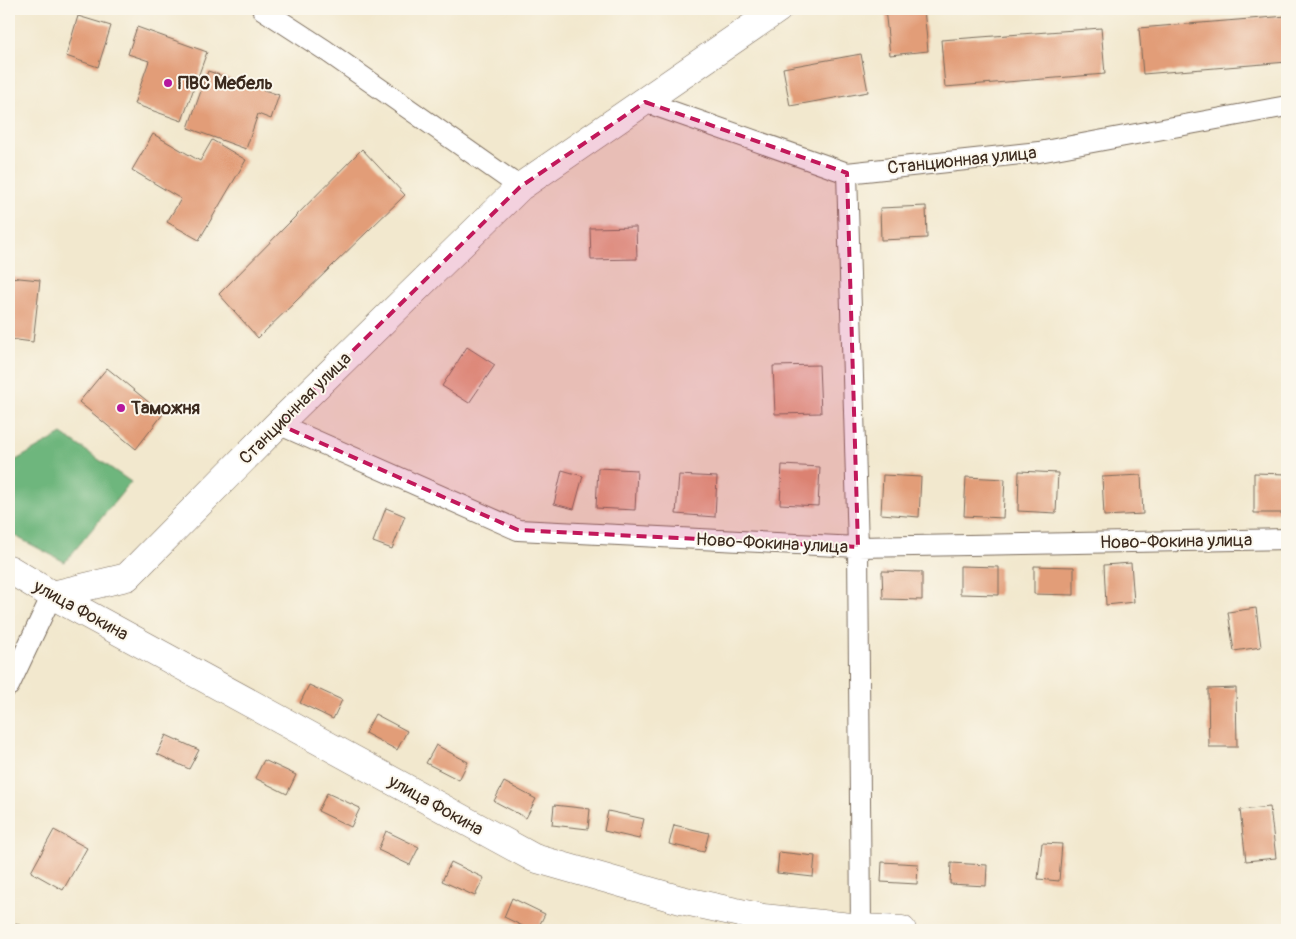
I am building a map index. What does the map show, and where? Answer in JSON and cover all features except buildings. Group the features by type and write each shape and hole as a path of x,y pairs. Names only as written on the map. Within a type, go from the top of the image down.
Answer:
{"main road":[{"name":"Станционная улица","path":"52,595 127,577 278,424 520,187 778,9"},
{"name":"улица Фокина","path":"9,569 52,595 534,858 681,900 763,918 860,928 902,930"}],"street":[{"path":"262,9 325,50 520,187"},
{"name":"Станционная улица","path":"645,102 847,173 1039,152 1287,106"},
{"path":"847,173 858,547 860,928"},
{"name":"Ново-Фокина улица","path":"278,424 518,530 858,547 1287,540"},
{"path":"9,686 52,595"}],"highlighted area":[{"path":"645,102 847,173 858,547 518,530 278,424 520,187"}],"green space":[{"path":"62,434 131,482 65,562 9,533 9,464"}],"place":[{"name":"ПВС Мебель","path":"168,83"},
{"name":"Таможня","path":"121,408"}]}
